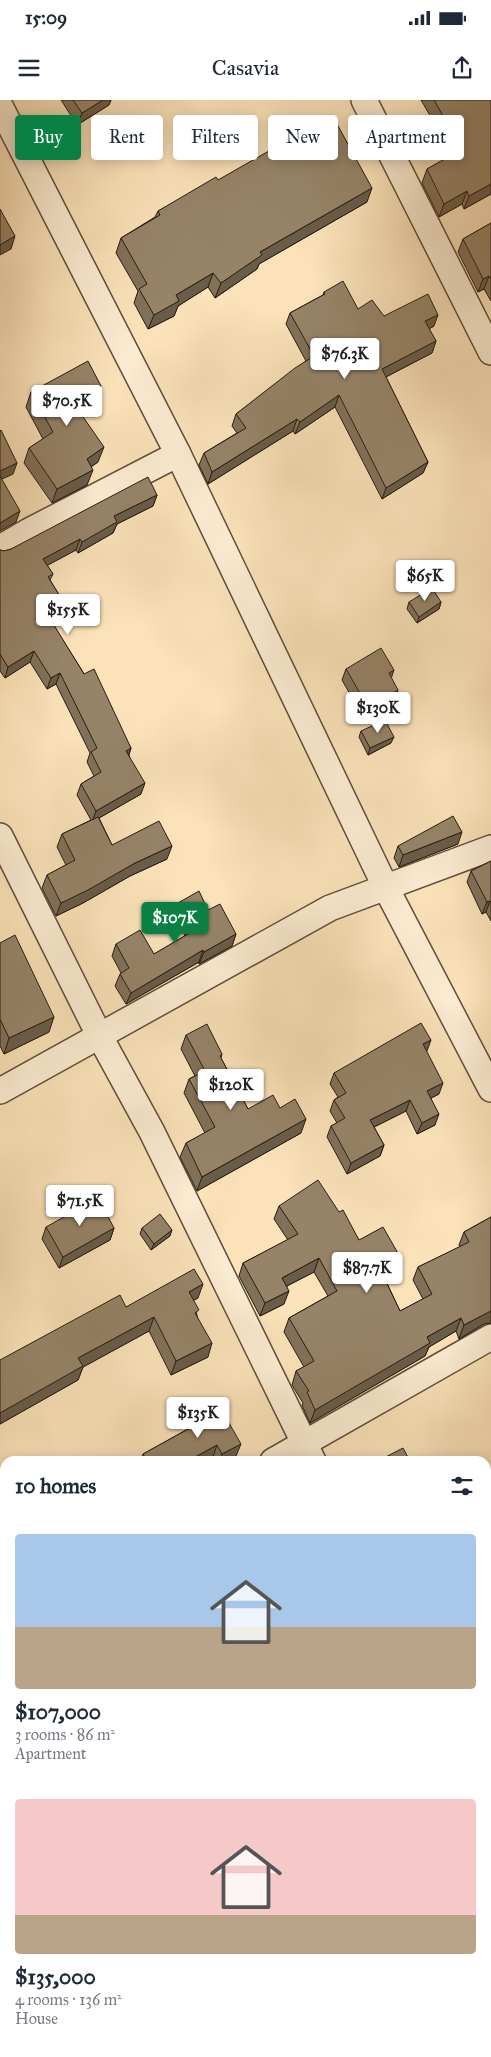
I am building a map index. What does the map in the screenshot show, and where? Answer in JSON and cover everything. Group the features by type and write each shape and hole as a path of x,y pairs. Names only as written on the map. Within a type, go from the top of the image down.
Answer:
{"street":[{"path":"364,100 491,352"},
{"path":"0,106 178,454 385,886 491,1089"},
{"path":"0,548 178,454"},
{"path":"0,836 99,1036 152,1132 308,1452"},
{"path":"0,1092 330,908 491,848"},
{"path":"292,1456 308,1452 491,1337"}],"building":[{"path":"73,100 103,100 82,113"},
{"path":"434,100 491,100 491,184 469,196 467,191 444,204 427,169 443,160 464,160 464,115 443,115"},
{"path":"338,126 348,144 348,160 357,160 372,188 260,252 262,255 221,283 213,273 176,295 179,301 154,315 139,289 147,284 121,238 160,215 158,211 216,177 218,180 253,160 258,160 258,157 268,151 268,160 338,160"},
{"path":"0,209 15,236 0,245"},
{"path":"491,223 491,279 489,276 483,279 463,239"},
{"path":"343,281 358,309 372,300 384,316 428,294 438,315 425,321 436,341 382,369 428,462 386,488 339,395 300,422 297,419 212,472 204,453 246,428 236,414 295,368 314,356 290,313 325,294 324,292"},
{"path":"88,361 101,386 72,401 104,447 87,459 93,470 57,489 29,448 53,432 31,392"},
{"path":"0,431 17,463 0,471"},
{"path":"0,476 20,511 0,523"},
{"path":"148,477 157,495 114,516 117,522 82,542 80,539 43,559 53,574 48,577 66,606 49,617 84,674 94,669 131,748 126,751 145,783 96,811 81,784 101,772 91,752 97,748 60,673 51,678 34,651 8,667 0,654 0,550 11,549"},
{"path":"432,588 441,602 419,617 409,602"},
{"path":"381,648 394,670 389,673 398,690 368,707 346,669"},
{"path":"385,720 394,737 370,748 361,731"},
{"path":"453,816 462,832 403,855 398,846"},
{"path":"98,817 112,845 159,821 172,846 135,863 61,903 47,875 75,860 62,834"},
{"path":"491,861 491,902 487,902 471,871"},
{"path":"199,891 208,910 220,904 236,934 204,952 203,950 131,993 120,974 129,968 116,944 140,930 154,954 193,931 178,903"},
{"path":"15,935 54,1017 9,1038 0,1019 0,943"},
{"path":"421,1023 431,1040 423,1044 443,1083 427,1091 439,1114 422,1123 410,1100 370,1120 384,1145 351,1163 331,1126 345,1118 334,1100 346,1093 334,1073"},
{"path":"207,1024 222,1054 220,1056 248,1109 273,1095 280,1108 295,1099 306,1119 202,1177 186,1143 215,1127 189,1079 205,1071 186,1035"},
{"path":"318,1180 339,1212 343,1210 359,1240 383,1227 399,1255 379,1267 400,1311 432,1294 418,1267 469,1242 464,1232 491,1217 491,1311 464,1325 461,1318 427,1337 430,1343 315,1410 307,1392 309,1391 296,1371 314,1361 289,1318 337,1291 319,1258 282,1278 289,1291 265,1303 243,1263 298,1234 279,1206"},
{"path":"98,1198 114,1228 63,1257 46,1227"},
{"path":"160,1214 172,1230 154,1244 142,1228"},
{"path":"194,1269 203,1284 189,1292 199,1310 195,1313 212,1343 176,1361 154,1317 78,1358 83,1366 0,1413 0,1360 120,1295 126,1307"},
{"path":"217,1402 241,1444 222,1454 217,1445 197,1456 144,1456 143,1454 203,1421 199,1412"},
{"path":"403,1448 407,1456 388,1456"}]}
